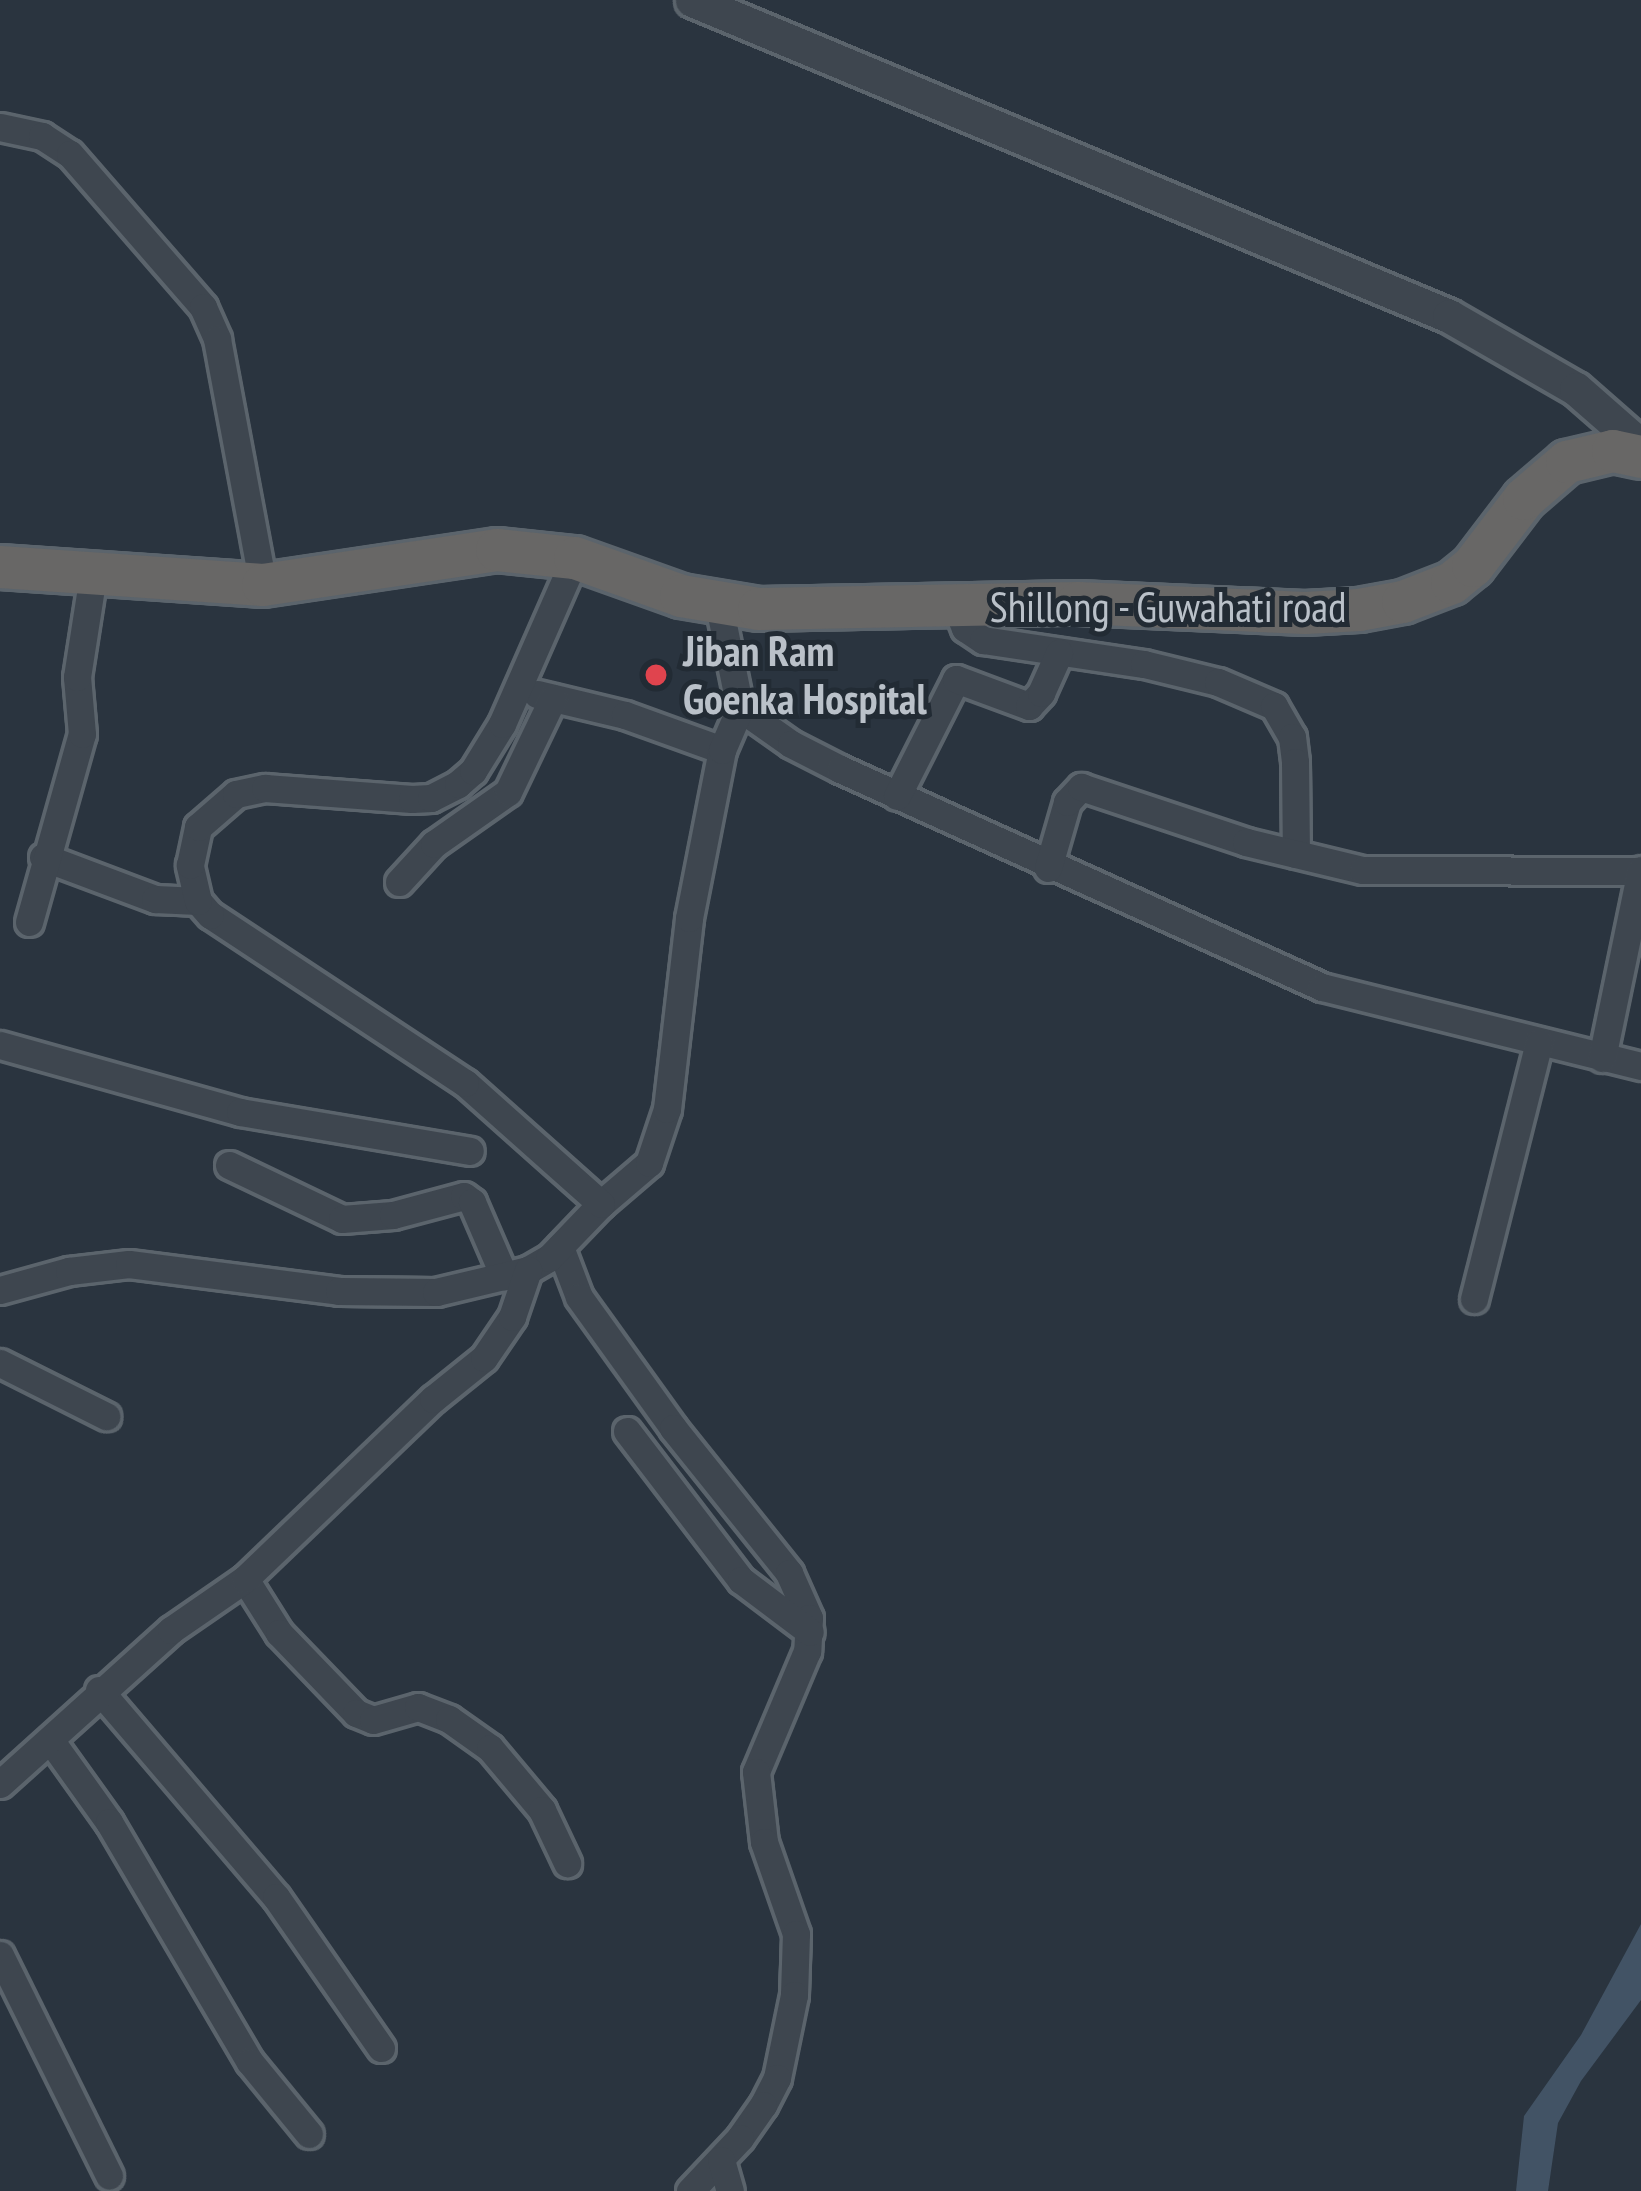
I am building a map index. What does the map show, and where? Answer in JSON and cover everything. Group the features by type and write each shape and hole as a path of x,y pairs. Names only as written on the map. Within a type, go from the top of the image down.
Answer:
{"highway":[{"name":"Shillong - Guwahati road","path":"0,567 263,585 497,550 575,558 719,605 808,610 1078,602 1305,613 1403,602 1452,583 1473,566 1524,499 1567,462 1613,451 1641,457"}],"street":[{"path":"692,0 1449,316 1576,388 1641,446"},
{"path":"0,128 42,136 70,154 203,307 217,339 263,585"},
{"path":"575,558 519,690 473,771 431,798 265,788 224,800 198,827 191,846 198,901 210,915 465,1083 601,1204"},
{"path":"29,922 82,734 77,677 93,575"},
{"path":"0,1291 69,1270 129,1264 398,1294 436,1292 516,1273 560,1247 649,1163 667,1109 689,918 722,750 740,708 719,605"},
{"path":"956,606 965,628 982,640 1218,682 1274,706 1292,737 1296,854"},
{"path":"898,796 956,679 1029,706 1041,694 1059,652"},
{"path":"519,690 625,715 722,750"},
{"path":"399,882 434,844 508,792 553,698"},
{"path":"740,708 791,744 1048,868 1322,987 1641,1066"},
{"path":"1048,868 1067,802 1081,788 1363,870 1641,870 1602,1058"},
{"path":"44,856 155,899 198,901"},
{"path":"1474,1299 1539,1042"},
{"path":"0,1045 241,1112 470,1151"},
{"path":"0,1784 51,1741 59,1726 99,1690 244,1579 433,1399 484,1358 512,1317 516,1273 464,1196 393,1215 342,1219 229,1165"},
{"path":"560,1247 579,1297 673,1428 789,1573 805,1602 810,1632 756,1772 764,1842 796,1934 794,1995 777,2078 722,2160 690,2191"},
{"path":"0,1363 106,1416"},
{"path":"627,1431 741,1580 810,1632"},
{"path":"244,1579 261,1597 279,1633 356,1714 373,1720 418,1707 449,1719 490,1748 542,1810 566,1863"},
{"path":"99,1690 276,1897 381,2048"},
{"path":"51,1741 109,1822 250,2062 309,2134"},
{"path":"0,1954 109,2176"},
{"path":"722,2160 730,2191"}],"water":[{"path":"1641,1924 1641,2000 1581,2081 1558,2123 1548,2191 1516,2191 1524,2116 1581,2035"}],"place":[{"name":"Jiban Ram Goenka Hospital","path":"656,675"}]}
